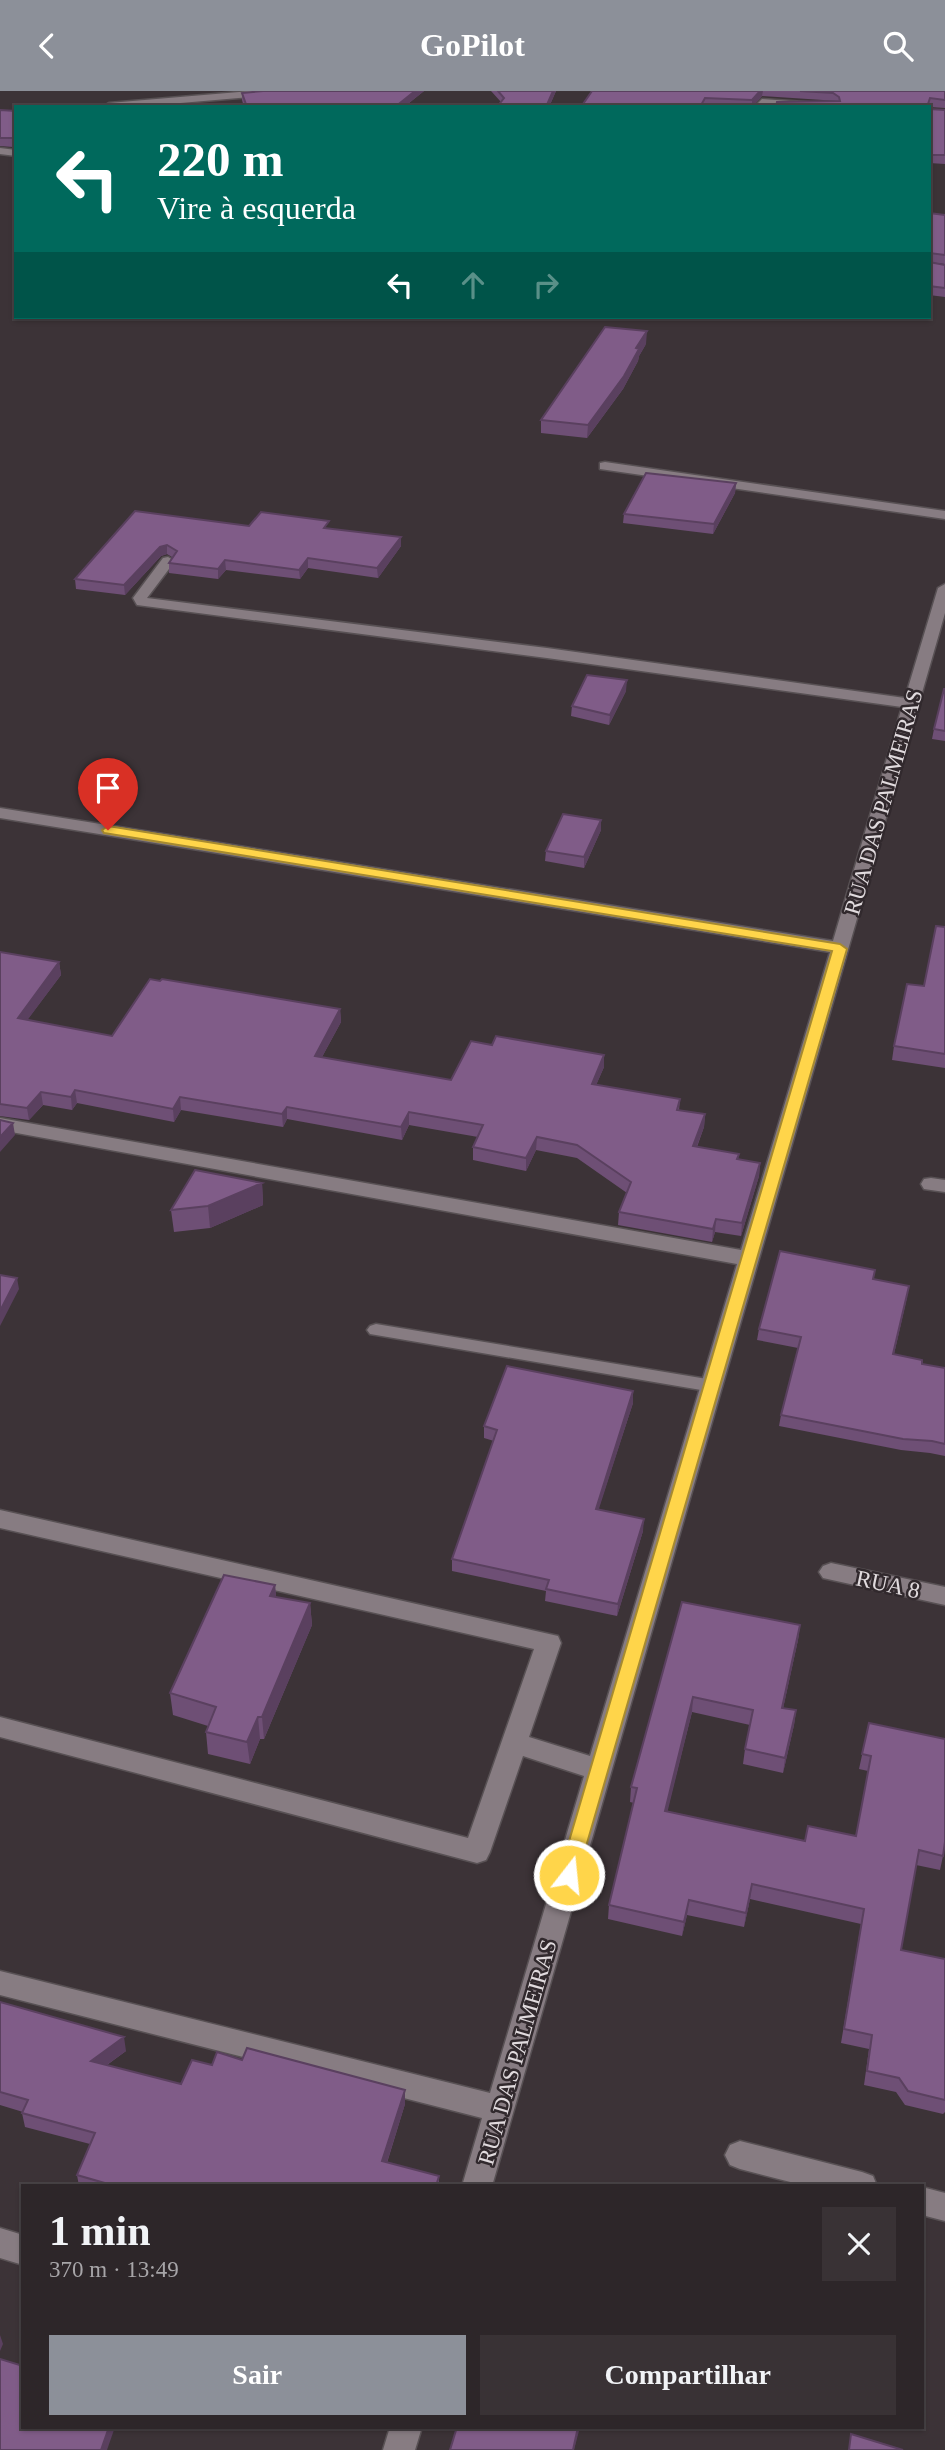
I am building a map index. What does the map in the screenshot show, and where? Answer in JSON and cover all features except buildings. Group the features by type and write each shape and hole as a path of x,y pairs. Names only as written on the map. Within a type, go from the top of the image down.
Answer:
{"street":[{"path":"121,105 285,91"},
{"path":"761,105 762,102 804,105"},
{"path":"605,466 945,515"},
{"path":"168,561 140,598 142,602 547,653 911,704"},
{"name":"RUA DAS PALMEIRAS","path":"478,2184 945,588"},
{"path":"0,813 840,949"},
{"path":"0,1124 750,1259"},
{"path":"0,1519 549,1643 477,1852 0,1727"},
{"name":"RUA 8","path":"831,1572 945,1596"},
{"path":"515,1743 600,1770"},
{"path":"0,1983 500,2109"},
{"path":"740,2155 854,2184"},
{"path":"924,2202 945,2207"},
{"path":"0,2243 21,2249"},
{"path":"399,2450 405,2429"}],"lane":[{"path":"376,1330 712,1386"}],"route":[{"path":"108,830 840,949 569,1875"}]}
